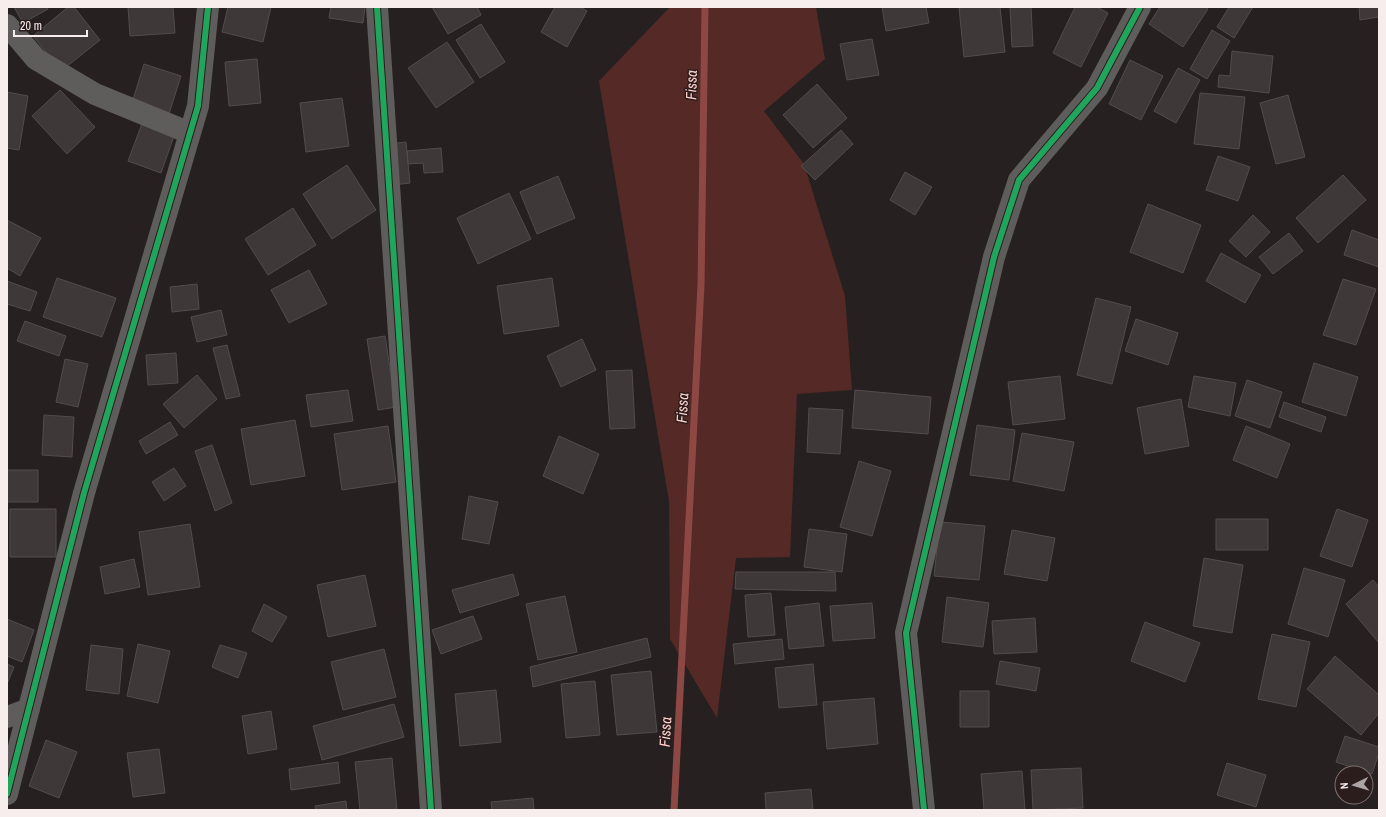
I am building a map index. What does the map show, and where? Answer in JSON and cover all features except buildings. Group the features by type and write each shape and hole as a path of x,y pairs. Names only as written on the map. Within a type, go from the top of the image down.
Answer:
{"street":[{"path":"7,794 84,493 198,106 208,7"},
{"path":"377,7 431,810"},
{"path":"924,810 906,633 994,257 1019,180 1097,88 1140,7"},
{"path":"7,25 36,59 95,94 190,134"},
{"path":"7,717 29,709"}],"shaded area":[{"path":"670,7 816,7 825,59 764,111 804,164 845,296 852,390 797,394 790,557 736,558 717,718 670,639 669,501 599,81"}],"waterway":[{"name":"Fissa","path":"674,810 701,285 705,7"}],"cycle path":[{"path":"7,794 84,493 198,106 208,7"},
{"path":"377,7 431,810"},
{"path":"924,810 906,633 994,257 1019,180 1097,88 1140,7"}]}
